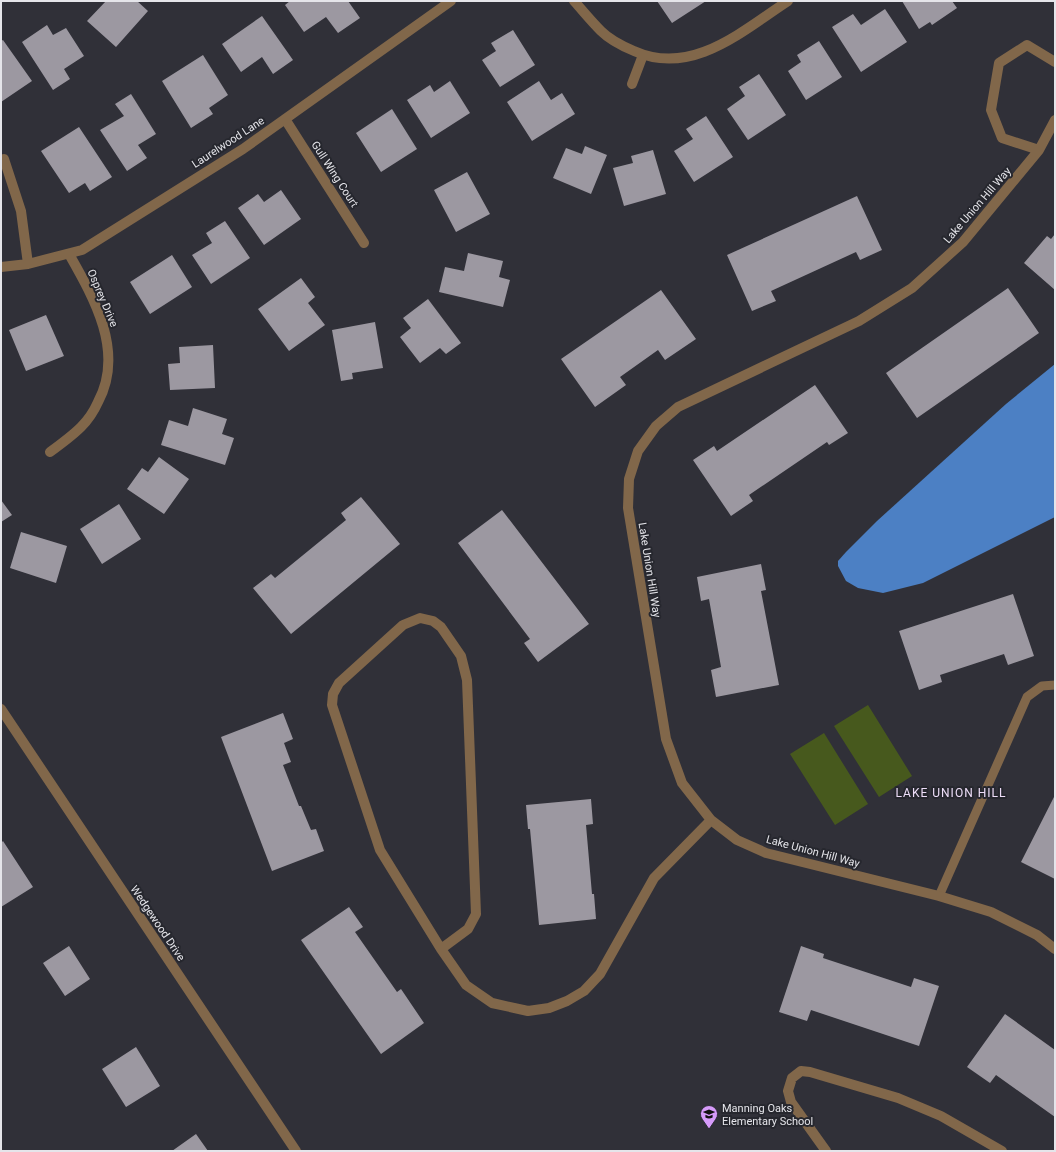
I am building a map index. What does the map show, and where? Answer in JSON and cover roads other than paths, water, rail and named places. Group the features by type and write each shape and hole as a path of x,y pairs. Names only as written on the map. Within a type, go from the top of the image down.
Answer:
{"street":[{"name":"Laurelwood Lane","path":"1,267 28,264 82,250 243,149 451,1"},
{"path":"574,1 601,31 619,45 643,55 663,59 685,58 706,52 725,43 788,1"},
{"path":"1039,150 1002,138 991,110 999,63 1027,45 1055,62"},
{"path":"632,84 643,55"},
{"name":"Gull Wing Court","path":"285,119 364,243"},
{"name":"Lake Union Hill Way","path":"1055,120 1039,150 963,242 912,288 859,321 678,407 656,426 638,451 629,479 628,508 666,738 682,783 711,820 737,840 766,853 939,896 990,912 1037,935 1055,948"},
{"path":"4,159 21,211 28,264"},
{"name":"Osprey Drive","path":"50,452 81,427 92,414 103,393 109,368 108,346 102,321 87,287 69,254"},
{"path":"441,949 468,930 476,914 467,680 460,656 441,627 434,621 420,618 403,625 339,683 333,694 332,705 380,850 441,949 466,985 492,1003 528,1011 549,1008 567,1001 584,990 600,974 654,878 711,820"},
{"name":"Wedgewood Drive","path":"1,709 296,1151"},
{"path":"826,1151 791,1102 788,1091 792,1078 801,1072 810,1072 898,1098 941,1116 1002,1151"}],"lane":[{"path":"939,896 1027,697 1042,686 1055,685"}],"water":[{"path":"1055,364 1055,517 923,583 883,593 858,588 846,581 838,566 838,561 846,552 877,521 1006,404"}],"place":[{"name":"Manning Oaks Elementary School","path":"709,1129"}],"district":[{"name":"LAKE UNION HILL","path":"951,793"}]}
